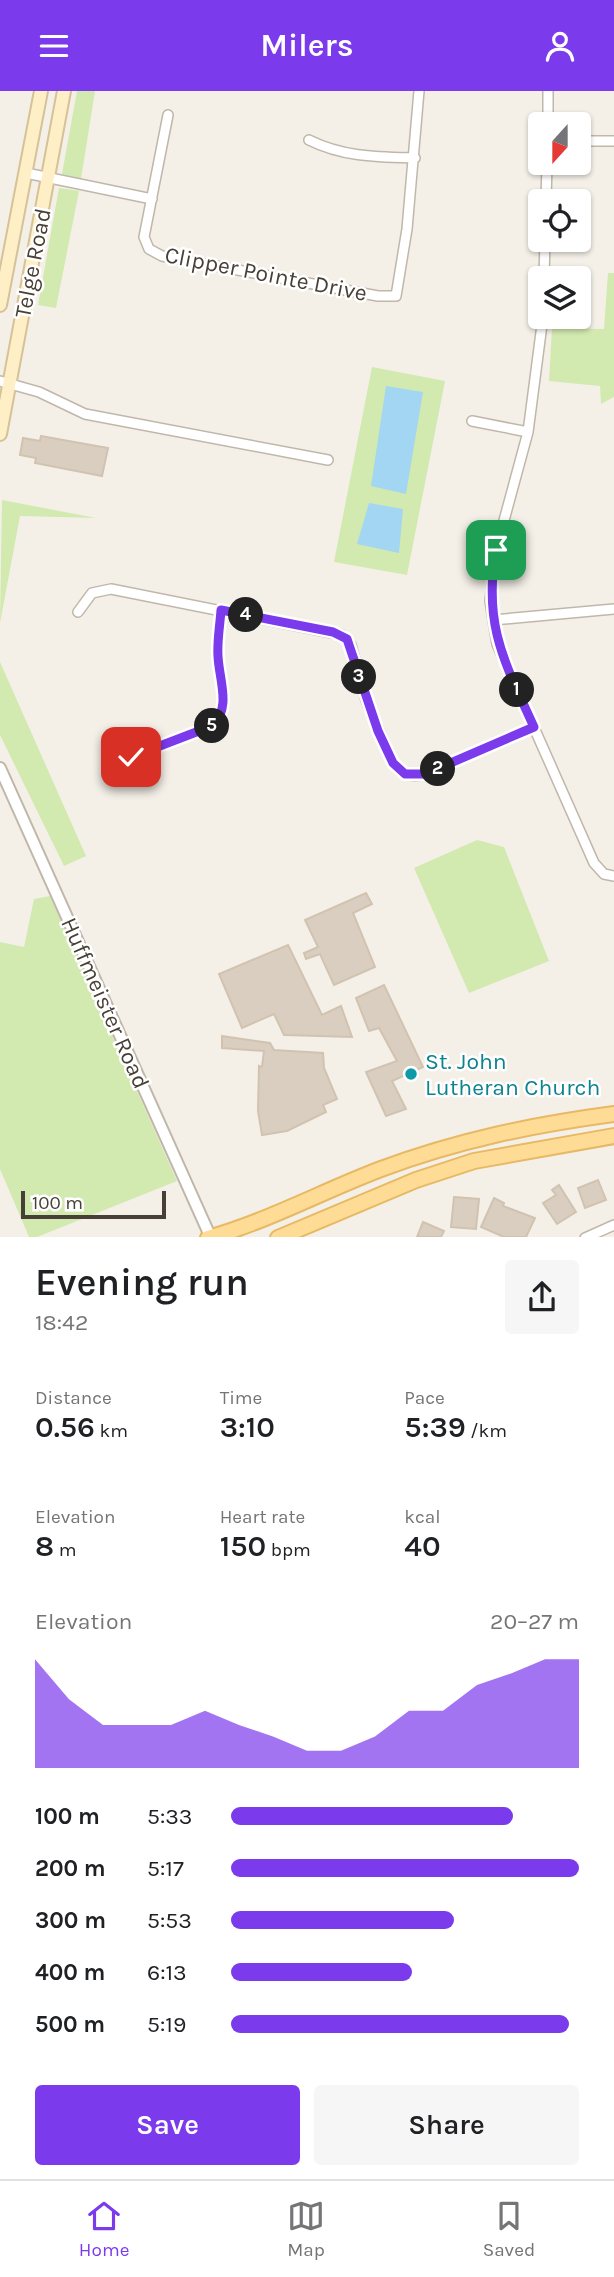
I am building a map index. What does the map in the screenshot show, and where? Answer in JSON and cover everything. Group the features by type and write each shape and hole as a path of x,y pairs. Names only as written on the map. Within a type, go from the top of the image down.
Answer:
{"main road":[{"name":"Telge Road","path":"0,305 41,91"},
{"name":"Telge Road","path":"0,434 5,382 49,178 64,91"},
{"path":"210,1237 268,1217 379,1170 470,1139 536,1124 607,1115 608,1137 474,1161 416,1180 278,1237"},
{"path":"470,1139 474,1161"}],"street":[{"path":"309,140 329,150 356,156 415,159 419,91"},
{"path":"548,91 548,112"},
{"path":"26,173 152,199 168,115"},
{"path":"592,141 614,141"},
{"name":"Clipper Pointe Drive","path":"152,199 144,237 149,249 162,255 378,296 397,296 415,159"},
{"path":"541,329 528,432 490,582 493,619 498,644 594,863 604,874 614,876"},
{"path":"5,382 39,392 85,414 328,460"},
{"path":"472,421 528,432"},
{"path":"78,611 92,593 111,589 333,632 347,639 378,731 393,763 405,774 425,774 534,727"},
{"path":"493,619 614,609"},
{"path":"131,757 212,726 220,719 223,702 218,656 221,610"},
{"name":"Huffmeister Road","path":"0,768 210,1237"},
{"path":"585,1237 614,1225"}],"green space":[{"path":"77,91 95,91 81,179 62,174"},
{"path":"59,188 79,191 56,308 38,305"},
{"path":"608,273 614,273 614,397 601,404 600,386 549,381 552,329 604,329"},
{"path":"372,367 445,381 407,575 334,562"},
{"path":"2,500 96,518 20,516 0,623"},
{"path":"0,662 86,856 64,866 0,735"},
{"path":"477,840 504,847 549,961 469,993 414,868"},
{"path":"50,896 177,1181 37,1237 29,1237 0,1169 0,942 24,947 34,899"}],"water":[{"path":"386,386 423,392 406,494 371,486"},
{"path":"369,503 403,509 399,553 357,544"}],"building":[{"path":"41,436 108,448 102,476 35,463 36,458 20,455 23,438 40,441"},
{"path":"366,893 372,904 353,913 375,967 334,985 320,954 306,959 304,953 318,947 305,920"},
{"path":"288,945 322,1015 341,1006 352,1037 284,1035 274,1014 242,1028 219,974"},
{"path":"384,985 423,1067 392,1081 406,1109 386,1116 366,1072 397,1061 379,1028 369,1031 356,998"},
{"path":"222,1036 270,1043 274,1050 323,1053 324,1068 337,1099 323,1105 326,1112 287,1131 262,1135 258,1111 259,1066 262,1067 264,1051 222,1048"},
{"path":"598,1180 606,1200 585,1208 578,1188"},
{"path":"559,1185 576,1212 557,1224 543,1203 556,1195 552,1190"},
{"path":"454,1197 479,1199 476,1229 451,1227"},
{"path":"494,1198 504,1203 503,1206 535,1218 526,1237 504,1237 481,1227"},
{"path":"423,1222 444,1231 441,1237 417,1237"}],"place":[{"name":"St. John Lutheran Church","path":"411,1074"}],"route":[{"path":"131,757 212,726 220,719 223,702 218,656 221,610 333,632 347,639 378,731 398,771 410,776 425,774 534,727 498,644 490,601 490,582 496,550"}]}
